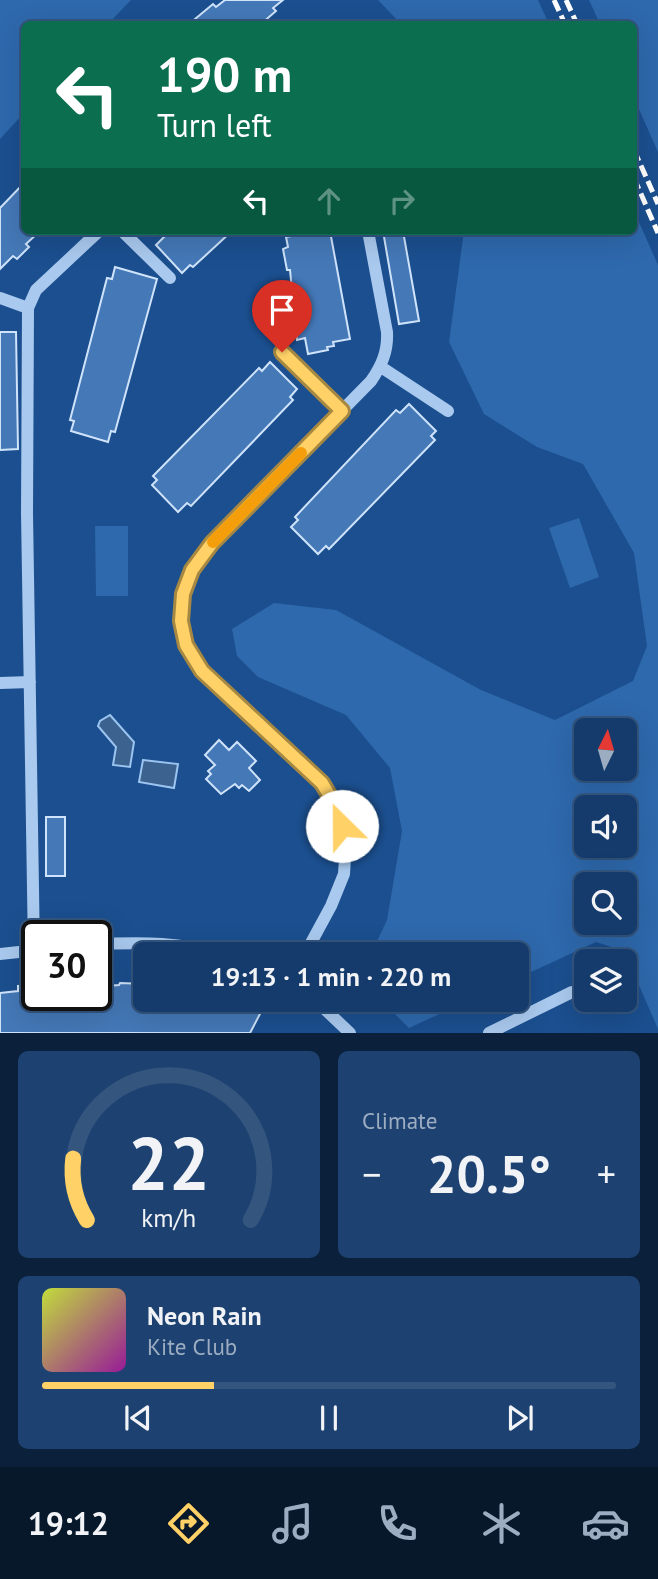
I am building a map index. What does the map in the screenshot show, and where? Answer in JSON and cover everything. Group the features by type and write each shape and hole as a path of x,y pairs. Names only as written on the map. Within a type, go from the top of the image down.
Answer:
{"street":[{"path":"34,920 27,513 28,308 36,290 95,235"},
{"path":"126,235 170,278"},
{"path":"311,942 331,906 344,874 346,842 338,810 322,783 202,671 186,645 181,621 183,594 192,570 212,543 371,381 381,367 388,344 387,331 369,235"},
{"path":"0,298 28,308"},
{"path":"282,352 342,411"},
{"path":"381,367 448,411"},
{"path":"0,683 30,682"},
{"path":"112,943 133,943"},
{"path":"0,954 21,952"},
{"path":"489,1033 572,992"},
{"path":"328,1012 350,1033"}],"shaded area":[{"path":"0,0 131,0 111,21 21,21 21,116 0,139"},
{"path":"378,0 538,0 548,21 398,21"},
{"path":"589,0 658,0 658,152 637,105 637,21 599,21"},
{"path":"637,218 658,265 658,1029 637,981 637,949 618,949 596,942 574,949 574,952 529,973 529,942 377,942 387,920 402,831 390,768 346,715 258,677 237,656 232,629 274,603 336,610 481,690 555,720 633,681 647,646 634,553 583,464 537,447 484,414 449,342 463,235 637,235"},
{"path":"579,518 599,577 570,588 549,528"},
{"path":"95,526 128,526 128,596 96,596"},
{"path":"110,715 134,742 130,767 113,765 116,747 98,726 100,721"},
{"path":"143,760 178,764 174,788 139,782"},
{"path":"393,1012 444,1012 409,1028"}],"building":[{"path":"225,0 283,0 273,8 276,11 264,21 193,21 213,4 216,7"},
{"path":"21,186 21,235 36,235 26,244 29,247 17,259 13,256 0,269 0,208"},
{"path":"166,235 228,235 193,267 190,265 182,273 156,245"},
{"path":"331,235 350,339 333,342 334,346 327,347 328,350 308,354 305,338 297,340 290,270 287,270 283,249 288,247 286,237"},
{"path":"384,235 404,235 419,321 399,324"},
{"path":"115,267 157,279 115,432 111,431 108,442 71,431 74,421 70,420 107,278 112,279"},
{"path":"0,332 16,332 18,449 0,450"},
{"path":"270,362 297,389 290,397 293,400 191,506 187,503 178,512 152,485 157,480 153,476 259,368 262,371"},
{"path":"409,404 436,431 431,436 435,440 329,549 326,546 318,554 291,527 298,520 295,517 396,410 400,413"},
{"path":"219,740 229,750 237,742 256,761 249,768 260,780 249,791 242,785 239,788 235,784 221,794 206,779 211,774 208,771 215,765 205,755"},
{"path":"46,817 65,817 65,876 46,876"},
{"path":"133,984 133,1012 261,1012 250,1033 0,1033 0,993 18,991 18,986 21,986 21,1011 112,1011 112,986"}],"railway":[{"path":"554,0 564,21"},
{"path":"566,0 576,21"},
{"path":"637,157 658,204"},
{"path":"637,185 658,233"}],"slow traffic":[{"path":"213,542 301,453"}],"route":[{"path":"282,352 342,411 212,543 192,570 183,594 181,621 186,645 202,671 322,783 338,810 342,826"}]}
